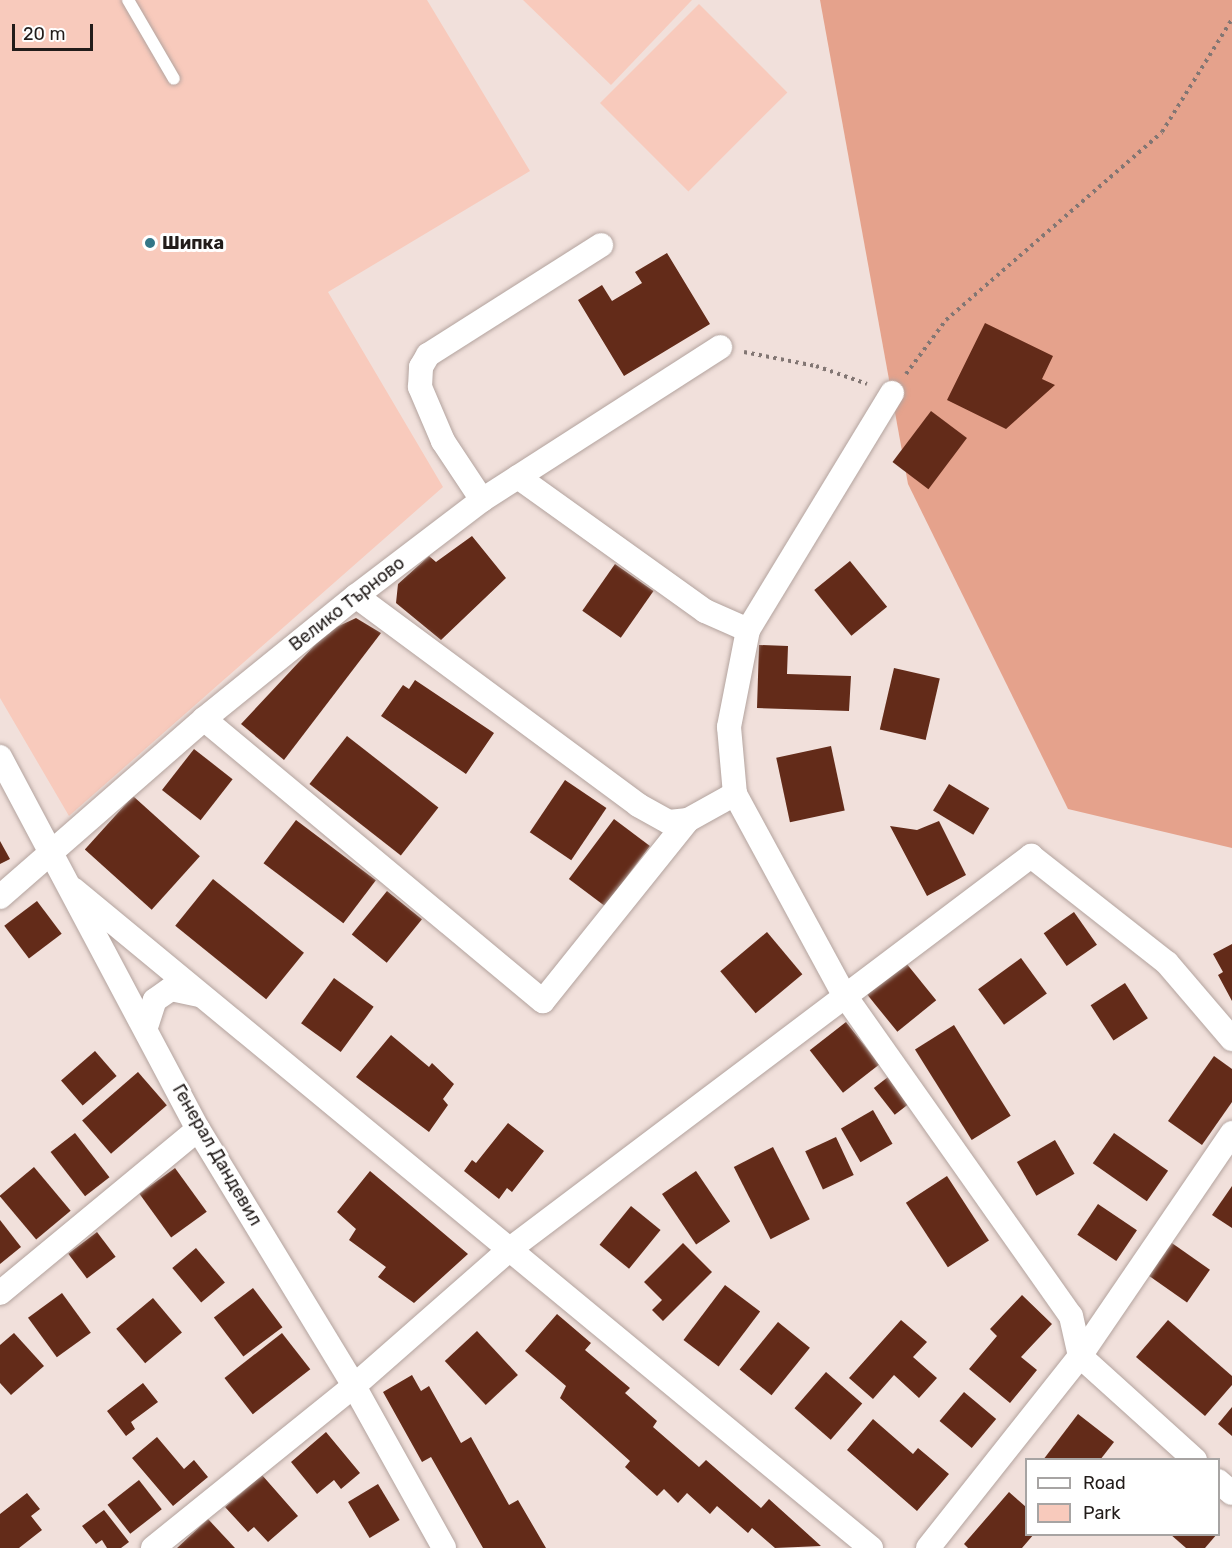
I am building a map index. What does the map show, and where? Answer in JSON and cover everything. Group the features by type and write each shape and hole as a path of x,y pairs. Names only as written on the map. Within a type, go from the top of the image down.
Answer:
{"street":[{"path":"482,500 444,441 420,387 421,368 428,355 601,245"},
{"name":"Велико Търново","path":"0,897 204,719 356,596 482,500 720,347"},
{"path":"892,393 748,630 729,727 735,794 843,993 1071,1316 1080,1356 1193,1458"},
{"path":"518,477 705,611 748,630"},
{"path":"356,596 638,805 669,822 688,820"},
{"path":"204,719 543,1001 688,820 735,794"},
{"name":"Генерал Дандевил","path":"0,757 73,889 198,1129 354,1386 444,1548"},
{"path":"153,1548 354,1386 510,1249 843,993 1031,856 1167,963 1232,1039"},
{"path":"73,889 871,1548"},
{"path":"146,1027 155,1000 171,989 202,995"},
{"path":"0,1293 198,1129"},
{"path":"928,1548 1080,1356 1232,1133"},
{"path":"1220,1483 1232,1493"}],"lane":[{"path":"128,0 174,79"}],"path":[{"path":"720,347 816,366 892,393 946,320 1162,132 1232,19"}],"green space":[{"name":"Шипка","path":"0,0 427,0 530,171 328,292 443,487 69,816 0,698"},
{"path":"523,0 692,0 611,85"},
{"path":"699,4 787,92 688,191 600,103"}],"shaded area":[{"path":"820,0 1232,0 1232,848 1068,809 908,484"}],"building":[{"path":"667,253 710,324 624,376 578,300 602,285 612,301 642,283 635,272"},
{"path":"985,323 1053,356 1042,379 1055,385 1006,429 947,400"},
{"path":"931,411 967,438 928,489 892,462"},
{"path":"472,536 506,578 441,640 396,603 398,584 429,556 436,562"},
{"path":"850,561 887,607 851,636 814,590"},
{"path":"615,564 654,591 621,638 582,611"},
{"path":"356,618 381,633 284,760 241,724 328,631"},
{"path":"759,645 788,646 787,674 851,676 849,711 757,708"},
{"path":"894,668 940,679 926,740 880,729"},
{"path":"415,680 494,733 466,774 381,716 403,685 409,689"},
{"path":"347,736 438,807 401,855 309,784"},
{"path":"831,746 845,811 790,822 776,758"},
{"path":"194,749 233,779 201,820 162,790"},
{"path":"565,780 606,808 571,860 530,832"},
{"path":"949,784 989,808 973,835 933,811"},
{"path":"133,796 200,856 152,910 85,850"},
{"path":"614,819 650,846 605,906 569,879"},
{"path":"296,820 376,880 343,923 264,863"},
{"path":"939,821 966,875 927,896 890,826 917,830"},
{"path":"0,841 10,859 0,864"},
{"path":"213,879 304,953 266,999 175,926"},
{"path":"387,891 422,919 387,963 352,935"},
{"path":"37,901 62,934 29,958 4,926"},
{"path":"1074,912 1097,945 1067,966 1044,933"},
{"path":"767,932 802,974 756,1013 720,971"},
{"path":"1232,944 1232,1001 1218,975 1223,972 1213,954"},
{"path":"1021,958 1047,994 1004,1025 978,989"},
{"path":"906,963 936,1000 897,1032 867,994"},
{"path":"334,978 374,1007 341,1052 301,1023"},
{"path":"1125,983 1148,1018 1113,1041 1091,1005"},
{"path":"846,1022 879,1065 843,1093 810,1050"},
{"path":"954,1025 1011,1116 972,1140 915,1049"},
{"path":"391,1035 429,1067 432,1063 454,1084 443,1099 448,1105 429,1132 356,1077"},
{"path":"95,1051 117,1076 83,1105 61,1081"},
{"path":"1214,1056 1232,1069 1232,1102 1202,1145 1168,1121"},
{"path":"138,1072 167,1105 111,1154 82,1121"},
{"path":"888,1077 909,1104 895,1115 874,1088"},
{"path":"873,1110 892,1144 860,1162 841,1128"},
{"path":"508,1123 544,1151 512,1192 507,1188 499,1199 464,1171 472,1160 476,1163"},
{"path":"75,1133 109,1177 85,1196 51,1152"},
{"path":"1114,1133 1168,1171 1147,1201 1093,1163"},
{"path":"836,1137 854,1175 823,1189 805,1151"},
{"path":"1055,1140 1074,1174 1036,1196 1017,1162"},
{"path":"773,1147 810,1219 771,1239 734,1167"},
{"path":"34,1167 71,1211 36,1240 0,1196"},
{"path":"175,1168 207,1212 171,1238 139,1194"},
{"path":"370,1171 468,1254 414,1303 378,1277 386,1267 349,1240 356,1229 337,1212"},
{"path":"696,1171 730,1222 696,1244 662,1194"},
{"path":"947,1176 989,1241 948,1267 906,1203"},
{"path":"1232,1186 1232,1228 1212,1215"},
{"path":"1098,1204 1137,1230 1116,1261 1077,1235"},
{"path":"631,1206 661,1230 629,1269 600,1245"},
{"path":"0,1220 21,1247 0,1264"},
{"path":"97,1232 116,1257 87,1278 68,1254"},
{"path":"1169,1241 1210,1270 1187,1302 1146,1274"},
{"path":"683,1243 712,1272 663,1321 652,1310 662,1300 644,1282"},
{"path":"196,1248 225,1282 201,1302 172,1268"},
{"path":"725,1285 760,1311 719,1367 683,1340"},
{"path":"253,1288 282,1327 243,1357 214,1317"},
{"path":"62,1293 91,1333 57,1357 28,1318"},
{"path":"1022,1295 1052,1324 1021,1357 1037,1370 1010,1403 969,1369 997,1336 990,1329"},
{"path":"153,1298 182,1332 145,1363 116,1329"},
{"path":"557,1314 591,1343 585,1350 630,1388 625,1393 657,1421 653,1427 699,1467 706,1460 761,1508 769,1499 821,1546 775,1548 752,1528 748,1533 717,1506 710,1514 687,1493 678,1503 664,1489 657,1496 625,1467 630,1461 560,1398 566,1386 525,1351"},
{"path":"901,1320 927,1342 913,1357 937,1378 919,1398 894,1375 873,1399 849,1378"},
{"path":"1168,1320 1232,1376 1232,1385 1205,1416 1136,1357"},
{"path":"778,1322 810,1348 771,1395 740,1369"},
{"path":"477,1331 518,1375 486,1405 445,1361"},
{"path":"14,1333 44,1366 11,1395 0,1383 0,1345"},
{"path":"282,1333 310,1369 253,1414 224,1378"},
{"path":"826,1372 862,1403 831,1440 795,1408"},
{"path":"412,1375 421,1391 429,1386 461,1443 471,1437 509,1505 518,1500 546,1548 483,1548 431,1457 422,1462 383,1392"},
{"path":"143,1383 158,1402 131,1422 135,1429 126,1436 107,1411"},
{"path":"964,1392 996,1419 972,1448 940,1421"},
{"path":"1232,1407 1232,1436 1218,1424"},
{"path":"1078,1414 1114,1442 1102,1458 1045,1458"},
{"path":"873,1419 913,1454 918,1448 949,1474 917,1511 847,1450"},
{"path":"326,1432 360,1473 341,1489 334,1480 317,1494 291,1462"},
{"path":"157,1437 184,1469 194,1460 208,1477 173,1506 132,1458"},
{"path":"262,1475 298,1516 268,1542 254,1527 248,1532 225,1507"},
{"path":"139,1480 162,1509 130,1534 107,1505"},
{"path":"378,1484 400,1520 370,1538 348,1502"},
{"path":"1009,1492 1025,1506 1025,1536 1032,1536 1022,1548 968,1548 964,1544"},
{"path":"27,1493 40,1509 31,1516 42,1530 19,1548 0,1548 0,1514"},
{"path":"104,1510 129,1542 121,1548 107,1548 102,1540 96,1544 82,1526"},
{"path":"208,1519 235,1548 177,1548"},
{"path":"1172,1536 1215,1536 1205,1548 1186,1548"}],"place":[{"name":"Шипка","path":"150,243"}]}
